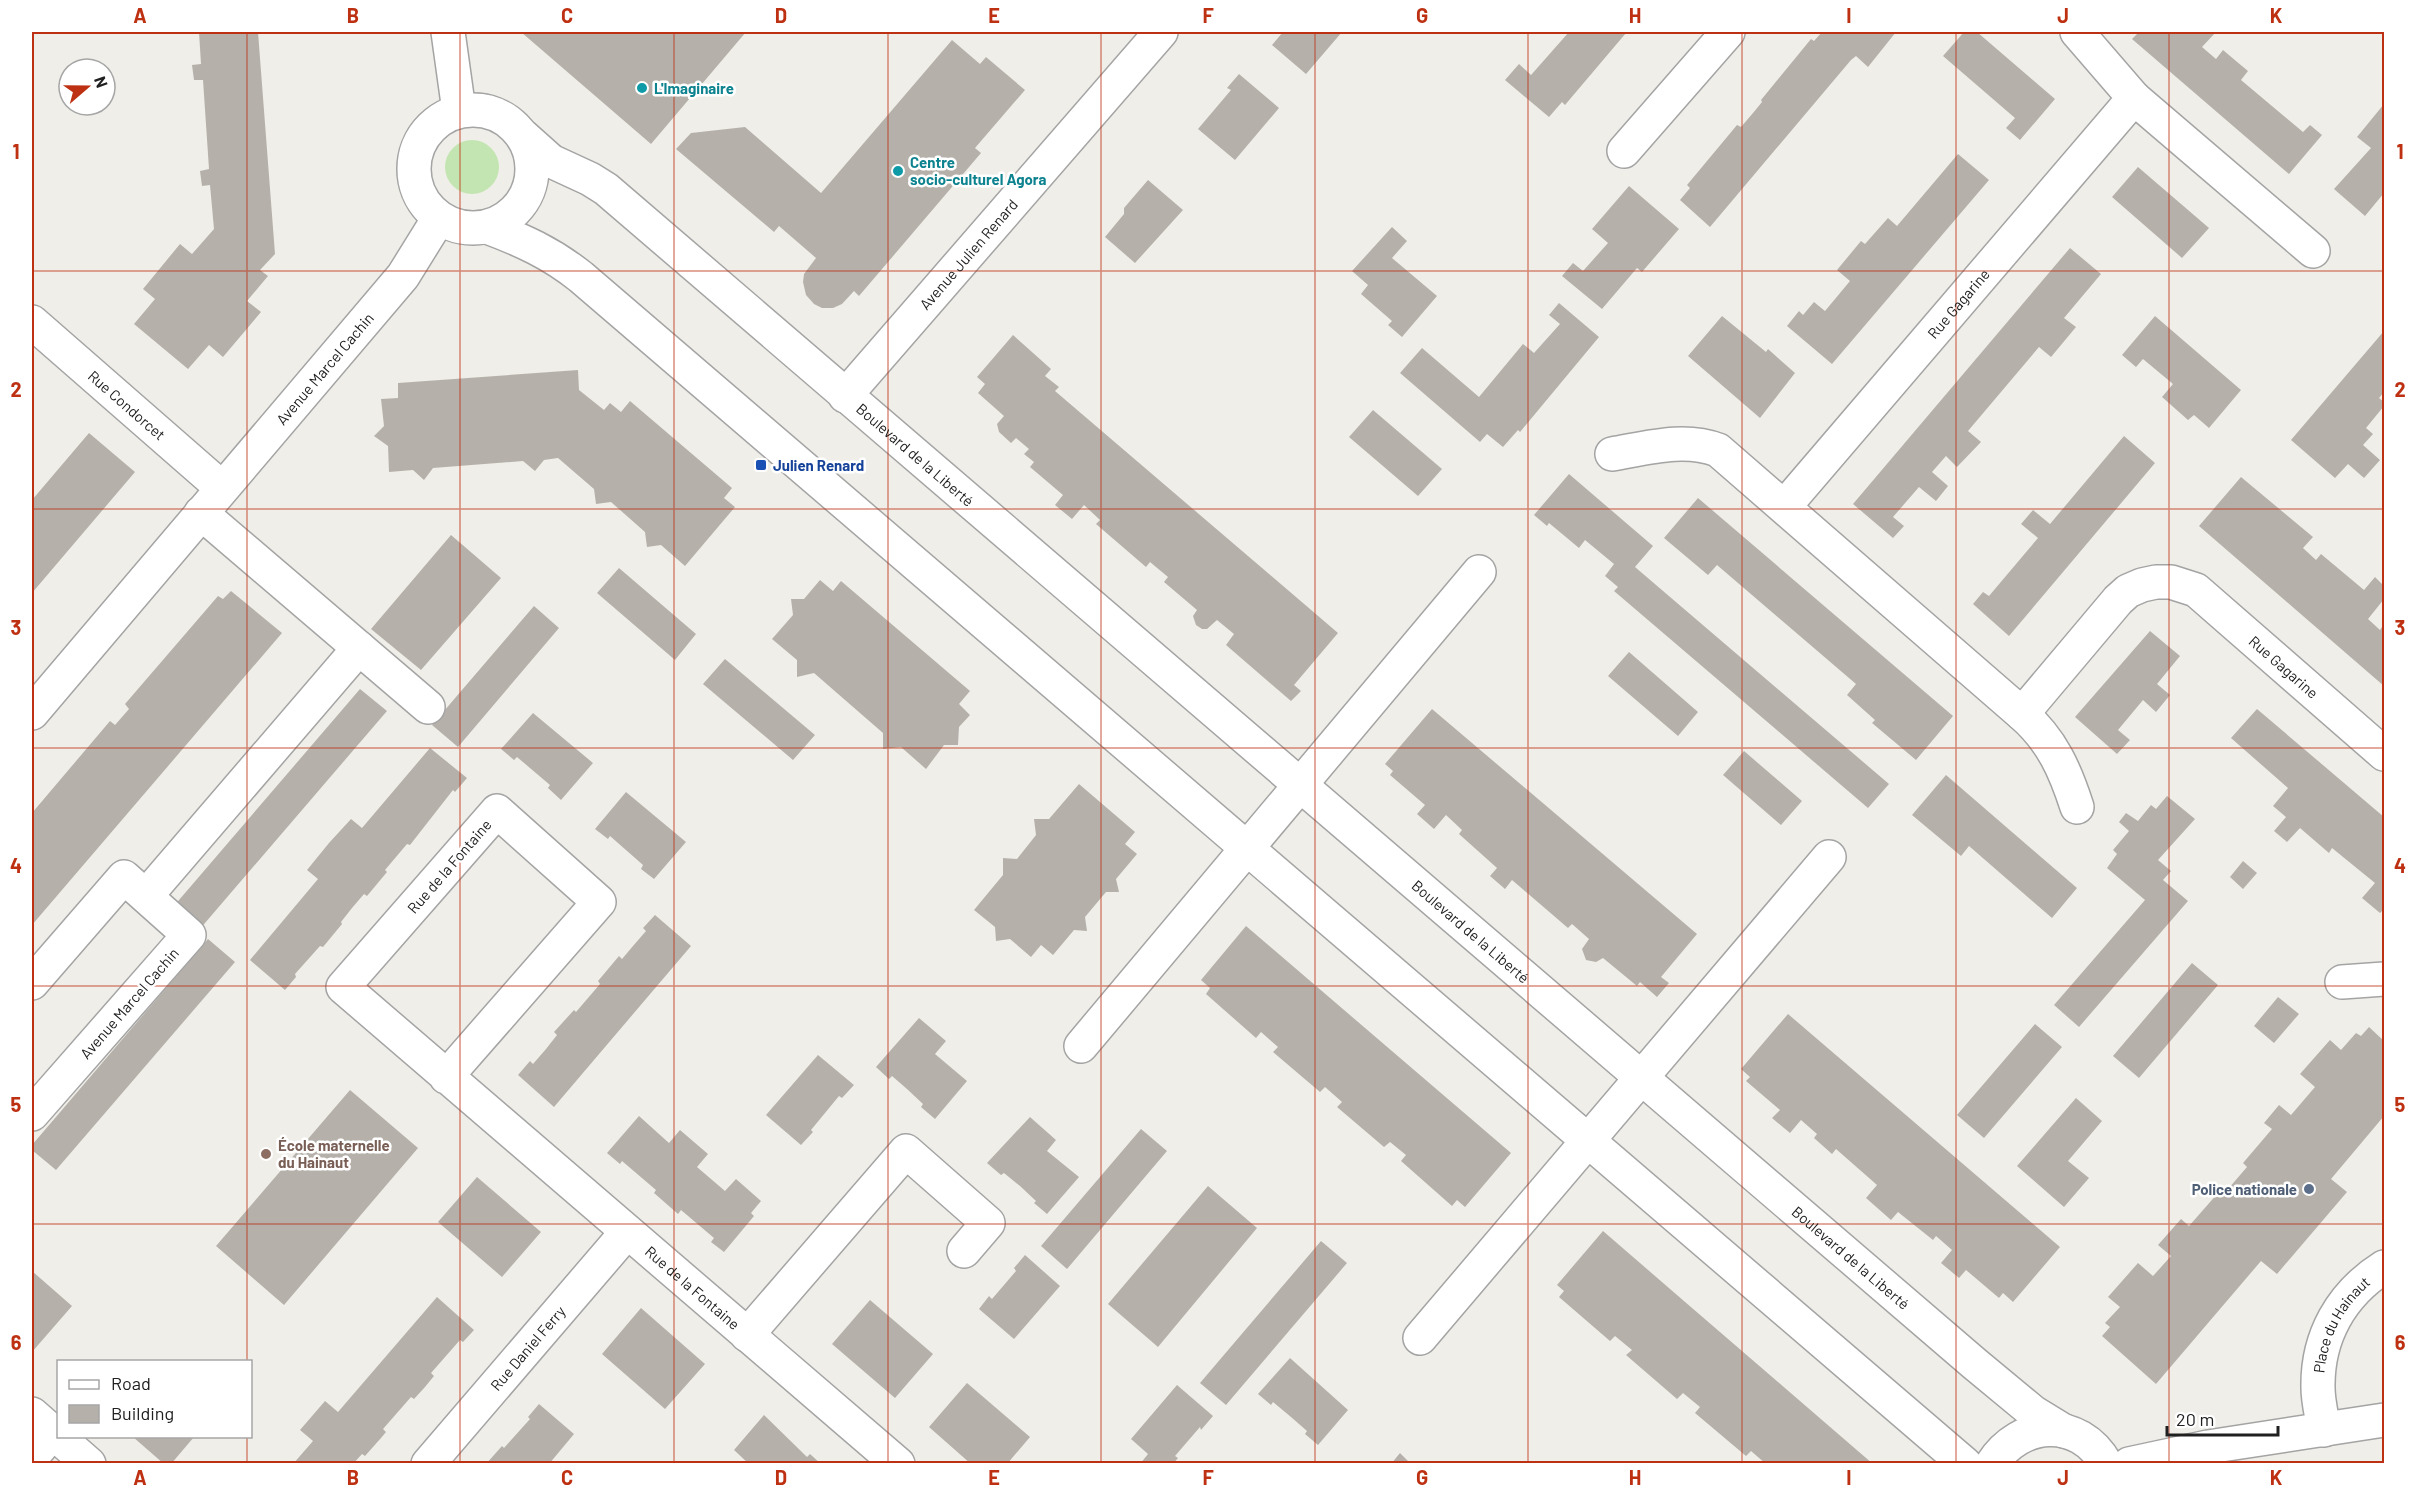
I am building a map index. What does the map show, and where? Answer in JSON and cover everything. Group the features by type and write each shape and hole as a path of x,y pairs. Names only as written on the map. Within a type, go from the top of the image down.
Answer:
{"street":[{"path":"448,32 459,111"},
{"name":"Avenue Julien Renard","path":"844,396 1161,32"},
{"path":"1624,151 1728,32"},
{"path":"2077,32 2134,98 2313,251"},
{"name":"Rue Gagarine","path":"1784,507 2134,98"},
{"path":"487,227 510,215 527,195 532,170 530,152 523,136 511,123 495,114 477,110 459,111 442,118 429,130 419,145 414,162 417,189 426,205 439,218 462,227 487,227 534,244 565,263 1965,1464"},
{"name":"Boulevard de la Liberté","path":"523,136 551,161 606,189 844,396 2014,1397 2064,1431 2088,1442 2106,1464"},
{"name":"Avenue Marcel Cachin","path":"32,712 403,276 439,218"},
{"name":"Rue Condorcet","path":"32,322 222,488"},
{"path":"1612,454 1681,443 1718,450 2047,738 2059,758 2077,807"},
{"path":"201,513 429,707"},
{"path":"1081,1046 1479,572"},
{"name":"Rue Gagarine","path":"2022,714 2118,600 2142,585 2171,582 2196,590 2385,753"},
{"path":"146,896 359,648"},
{"name":"Rue de la Fontaine","path":"446,1077 599,902 497,811 343,987 446,1077 898,1464"},
{"path":"1420,1338 1829,857"},
{"name":"Avenue Marcel Cachin","path":"32,983 124,877 189,934 32,1114"},
{"path":"2342,982 2385,979"},
{"name":"Rue de la Fontaine","path":"747,1335 906,1151 988,1222 964,1251"},
{"name":"Rue Daniel Ferry","path":"428,1464 627,1232"},
{"name":"Place du Hainaut","path":"2324,1430 2318,1391 2318,1372 2327,1334 2346,1300 2359,1286 2385,1267"},
{"path":"2129,1464 2168,1454 2385,1420"},
{"path":"32,1457 42,1423 57,1436"},
{"path":"1992,1464 2004,1448 2019,1437 2046,1429 2064,1431"},
{"path":"59,1438 89,1464"}],"green space":[{"path":"472,140 482,142 491,148 497,157 499,167 497,177 491,186 482,192 472,194 462,192 453,186 447,177 445,167 447,157 453,148 462,142"}],"building":[{"path":"199,32 258,32 275,254 260,270 268,276 247,301 261,312 223,357 209,345 188,369 134,324 155,299 143,289 180,244 192,254 214,229 210,185 202,186 200,171 209,169 203,80 194,80 192,65 201,64"},
{"name":"L'Imaginaire","path":"521,32 746,32 651,144"},
{"path":"1283,32 1342,32 1306,74 1272,45"},
{"path":"1569,32 1626,33 1565,105 1562,102 1549,117 1505,80 1519,64 1531,75"},
{"path":"1822,32 1896,32 1868,67 1856,56 1851,60 1710,227 1680,200 1690,188 1687,185 1737,125 1741,127 1753,113 1811,39 1814,41"},
{"path":"1964,32 1977,32 2055,99 2020,140 2006,128 2015,118 1943,56"},
{"path":"2139,32 2216,32 2202,47 2216,59 2223,50 2248,71 2241,80 2303,132 2310,125 2322,135 2289,174 2132,39"},
{"name":"Centre socio-culturel Agora","path":"952,40 980,64 986,57 1025,90 975,148 981,153 859,296 854,291 842,304 833,308 822,308 814,304 806,295 803,282 804,274 816,258 779,226 774,232 676,149 691,133 745,127 821,193"},
{"path":"1239,74 1279,108 1235,160 1198,129 1231,90 1227,88"},
{"path":"2384,104 2384,193 2365,216 2334,189 2371,148 2357,137"},
{"path":"1958,154 1989,180 1832,364 1787,326 1799,311 1803,315 1814,302 1825,311 1850,281 1837,270 1861,241 1865,244 1888,218 1897,226"},
{"path":"2138,167 2209,228 2182,258 2112,197"},
{"path":"1148,180 1183,210 1135,263 1105,237 1124,214 1124,208"},
{"path":"1629,186 1679,229 1642,272 1637,268 1602,309 1562,276 1573,263 1583,271 1608,243 1592,229"},
{"path":"1392,227 1407,241 1392,258 1437,296 1402,337 1388,325 1392,321 1361,294 1368,285 1352,271"},
{"path":"2070,248 2101,274 2064,318 2076,327 2051,357 2039,347 1968,431 1981,442 1957,467 1946,456 1932,472 1948,486 1936,501 1919,487 1893,517 1904,526 1893,538 1853,504"},
{"path":"1559,303 1599,337 1520,432 1518,430 1503,447 1487,434 1480,442 1400,373 1422,348 1479,397 1523,344 1534,353 1560,324 1549,315"},
{"path":"1722,316 1766,352 1768,349 1795,373 1760,418 1688,356"},
{"path":"2155,316 2241,390 2209,428 2194,415 2188,420 2162,397 2173,384 2143,359 2136,367 2122,355"},
{"path":"2384,331 2384,392 2379,398 2384,402 2384,406 2366,428 2373,434 2363,445 2380,460 2364,478 2348,464 2335,478 2291,440"},
{"path":"1013,335 1051,369 1045,376 1059,387 1055,391 1338,633 1294,685 1301,691 1291,701 1226,645 1234,634 1217,620 1207,629 1196,625 1193,616 1197,610 1164,582 1168,577 1150,562 1146,567 1096,524 1100,520 1084,505 1072,519 1055,505 1063,495 1030,467 1034,462 1024,454 1029,449 1016,438 1011,443 999,432 997,424 1004,416 978,393 985,384 977,377"},
{"path":"578,370 579,390 604,410 610,403 621,412 630,401 732,488 724,498 735,507 685,566 661,545 647,547 645,532 611,502 596,504 594,489 558,458 544,460 535,471 523,461 433,468 424,480 413,470 389,472 388,446 374,436 384,426 381,399 398,398 398,383"},
{"path":"1373,410 1442,469 1418,496 1349,437"},
{"path":"89,433 135,472 32,593 32,500"},
{"path":"2124,436 2155,463 2009,636 1973,604 1983,592 1989,596 2038,538 2021,524 2033,510 2050,524"},
{"path":"1569,474 1653,546 1635,567 1889,784 1868,808 1614,591 1618,587 1605,576 1614,564 1585,540 1579,548 1549,523 1547,526 1534,515"},
{"path":"2241,477 2313,537 2303,548 2316,560 2321,554 2364,590 2375,577 2384,586 2384,599 2368,619 2380,630 2384,624 2384,686 2199,526"},
{"path":"1698,498 1953,716 1916,760 1872,723 1875,720 1847,695 1856,684 1717,565 1708,575 1664,538"},
{"path":"451,535 501,578 421,670 371,629"},
{"path":"619,568 696,634 675,660 597,593"},
{"path":"820,580 833,591 841,581 970,691 959,704 970,715 959,727 958,745 944,745 926,769 901,747 883,749 883,733 814,673 797,677 797,660 772,639 793,615 791,599 804,599"},
{"path":"231,591 282,633 32,925 32,813 110,721 115,725 129,709 125,704 218,596 223,599"},
{"path":"534,606 559,628 458,747 432,725"},
{"path":"2150,631 2180,656 2157,684 2170,695 2156,712 2143,700 2118,730 2130,740 2117,754 2075,717"},
{"path":"1629,652 1698,712 1678,736 1608,676"},
{"path":"725,659 815,735 793,760 703,684"},
{"path":"360,689 387,711 199,930 173,907"},
{"path":"1432,709 1697,934 1661,977 1669,983 1657,997 1640,982 1637,986 1603,958 1596,962 1586,960 1582,949 1589,939 1572,924 1568,928 1512,880 1505,889 1490,876 1497,868 1459,834 1462,830 1446,815 1434,829 1417,814 1425,805 1390,775 1393,771 1385,764"},
{"path":"2257,709 2384,817 2384,909 2380,913 2362,898 2375,883 2332,848 2329,853 2300,828 2287,842 2274,831 2286,817 2273,806 2288,788 2231,738"},
{"path":"533,713 593,763 561,800 548,788 550,785 517,757 514,760 501,749"},
{"path":"430,748 467,778 455,792 453,790 410,845 407,844 367,896 364,894 352,908 323,947 320,946 295,974 296,977 285,990 250,960 318,879 307,870 329,843 351,819 362,828"},
{"path":"1744,751 1802,801 1781,825 1723,775"},
{"path":"1946,775 2077,888 2052,918 1969,846 1961,856 1912,815"},
{"path":"1079,784 1135,832 1125,844 1137,854 1116,879 1119,892 1106,892 1085,917 1087,931 1074,930 1053,955 1041,945 1031,957 1010,939 996,941 995,927 974,910 1003,875 1003,858 1017,859 1036,835 1034,819 1049,819"},
{"path":"626,792 686,842 654,879 641,869 643,865 610,836 608,839 595,829"},
{"path":"2167,796 2195,819 2158,860 2171,871 2163,880 2188,901 2079,1027 2054,1005 2145,900 2107,868 2117,854 2113,850 2129,831 2119,822 2126,813 2138,821 2151,805 2156,809"},
{"path":"2243,861 2257,873 2243,889 2230,877"},
{"path":"655,915 691,946 554,1107 518,1075 530,1061 533,1064 546,1049 557,1035 554,1032 574,1010 576,1012 600,984 598,981 619,956 622,959 646,931 643,928"},
{"path":"1246,926 1511,1153 1465,1207 1457,1200 1452,1206 1401,1161 1406,1155 1390,1142 1384,1147 1337,1107 1342,1102 1325,1087 1320,1092 1273,1052 1278,1047 1261,1032 1256,1038 1206,994 1210,988 1201,980"},
{"path":"208,939 235,962 56,1170 32,1150 32,1145"},
{"path":"2192,963 2218,985 2139,1078 2113,1056"},
{"path":"2278,997 2299,1014 2274,1043 2254,1026"},
{"path":"1788,1014 2060,1247 2013,1302 2003,1293 1999,1298 1966,1270 1959,1278 1941,1263 1952,1250 1936,1236 1933,1240 1898,1212 1891,1220 1866,1198 1877,1185 1836,1149 1832,1154 1814,1138 1817,1134 1801,1120 1790,1133 1772,1118 1780,1110 1746,1081 1750,1077 1741,1069"},
{"path":"919,1018 946,1041 935,1054 967,1081 935,1119 921,1107 923,1104 907,1089 892,1076 889,1079 876,1067"},
{"path":"2035,1024 2062,1047 1984,1138 1957,1115"},
{"path":"2369,1027 2384,1041 2384,1116 2331,1179 2347,1192 2277,1274 2261,1261 2156,1384 2102,1336 2110,1327 2105,1323 2120,1307 2108,1297 2138,1263 2153,1276 2171,1256 2158,1245 2181,1219 2189,1226 2218,1193 2222,1196 2247,1167 2243,1163 2272,1129 2264,1123 2279,1105 2291,1115 2315,1087 2300,1074 2330,1040 2341,1050 2356,1033 2361,1036"},
{"path":"818,1055 854,1085 842,1098 839,1096 801,1145 766,1115"},
{"path":"350,1090 418,1148 284,1305 216,1246"},
{"path":"2076,1098 2102,1121 2068,1161 2089,1178 2064,1207 2017,1166"},
{"path":"639,1116 669,1143 680,1130 708,1154 697,1167 725,1191 736,1179 761,1201 751,1213 754,1216 724,1252 711,1242 714,1238 681,1210 678,1214 654,1193 656,1190 622,1161 620,1164 607,1153"},
{"path":"1030,1117 1056,1140 1047,1151 1079,1177 1047,1214 1020,1186 1004,1173 1001,1175 987,1163"},
{"path":"1141,1129 1167,1151 1067,1269 1041,1246"},
{"path":"477,1177 541,1232 502,1277 438,1222"},
{"path":"1208,1186 1257,1228 1158,1347 1108,1304"},
{"path":"1603,1231 1873,1464 1766,1464 1751,1451 1746,1456 1695,1413 1700,1407 1683,1393 1677,1399 1626,1355 1632,1350 1615,1336 1610,1341 1559,1297 1564,1291 1557,1285"},
{"path":"1321,1241 1347,1263 1226,1405 1200,1383"},
{"path":"1025,1255 1060,1286 1014,1339 979,1309 989,1296 992,1299 1016,1271 1014,1268"},
{"path":"32,1271 72,1306 32,1352"},
{"path":"437,1297 474,1330 463,1342 460,1340 431,1373 434,1376 425,1387 414,1399 411,1397 383,1429 386,1432 381,1438 365,1456 362,1454 353,1464 293,1464 313,1441 300,1430 325,1401 338,1412"},
{"path":"870,1300 933,1354 895,1398 832,1344"},
{"path":"641,1308 705,1364 665,1409 602,1354"},
{"path":"1290,1358 1348,1410 1318,1445 1291,1417 1273,1402 1271,1405 1258,1394"},
{"path":"967,1383 1030,1437 1007,1464 971,1464 929,1427"},
{"path":"1177,1385 1213,1416 1201,1430 1200,1427 1175,1456 1178,1458 1173,1464 1140,1464 1148,1454 1131,1439"},
{"path":"539,1404 574,1434 549,1464 486,1464 530,1419 528,1417"},
{"path":"764,1415 807,1457 810,1454 821,1464 749,1464 734,1450"},
{"path":"134,1438 193,1438 171,1464 164,1464"},
{"path":"1400,1453 1411,1464 1391,1464"}],"place":[{"name":"L'Imaginaire","path":"642,88"},
{"name":"Centre socio-culturel Agora","path":"898,171"},
{"name":"Julien Renard","path":"761,465"},
{"name":"École maternelle du Hainaut","path":"266,1154"},
{"name":"Police nationale","path":"2309,1189"}]}
